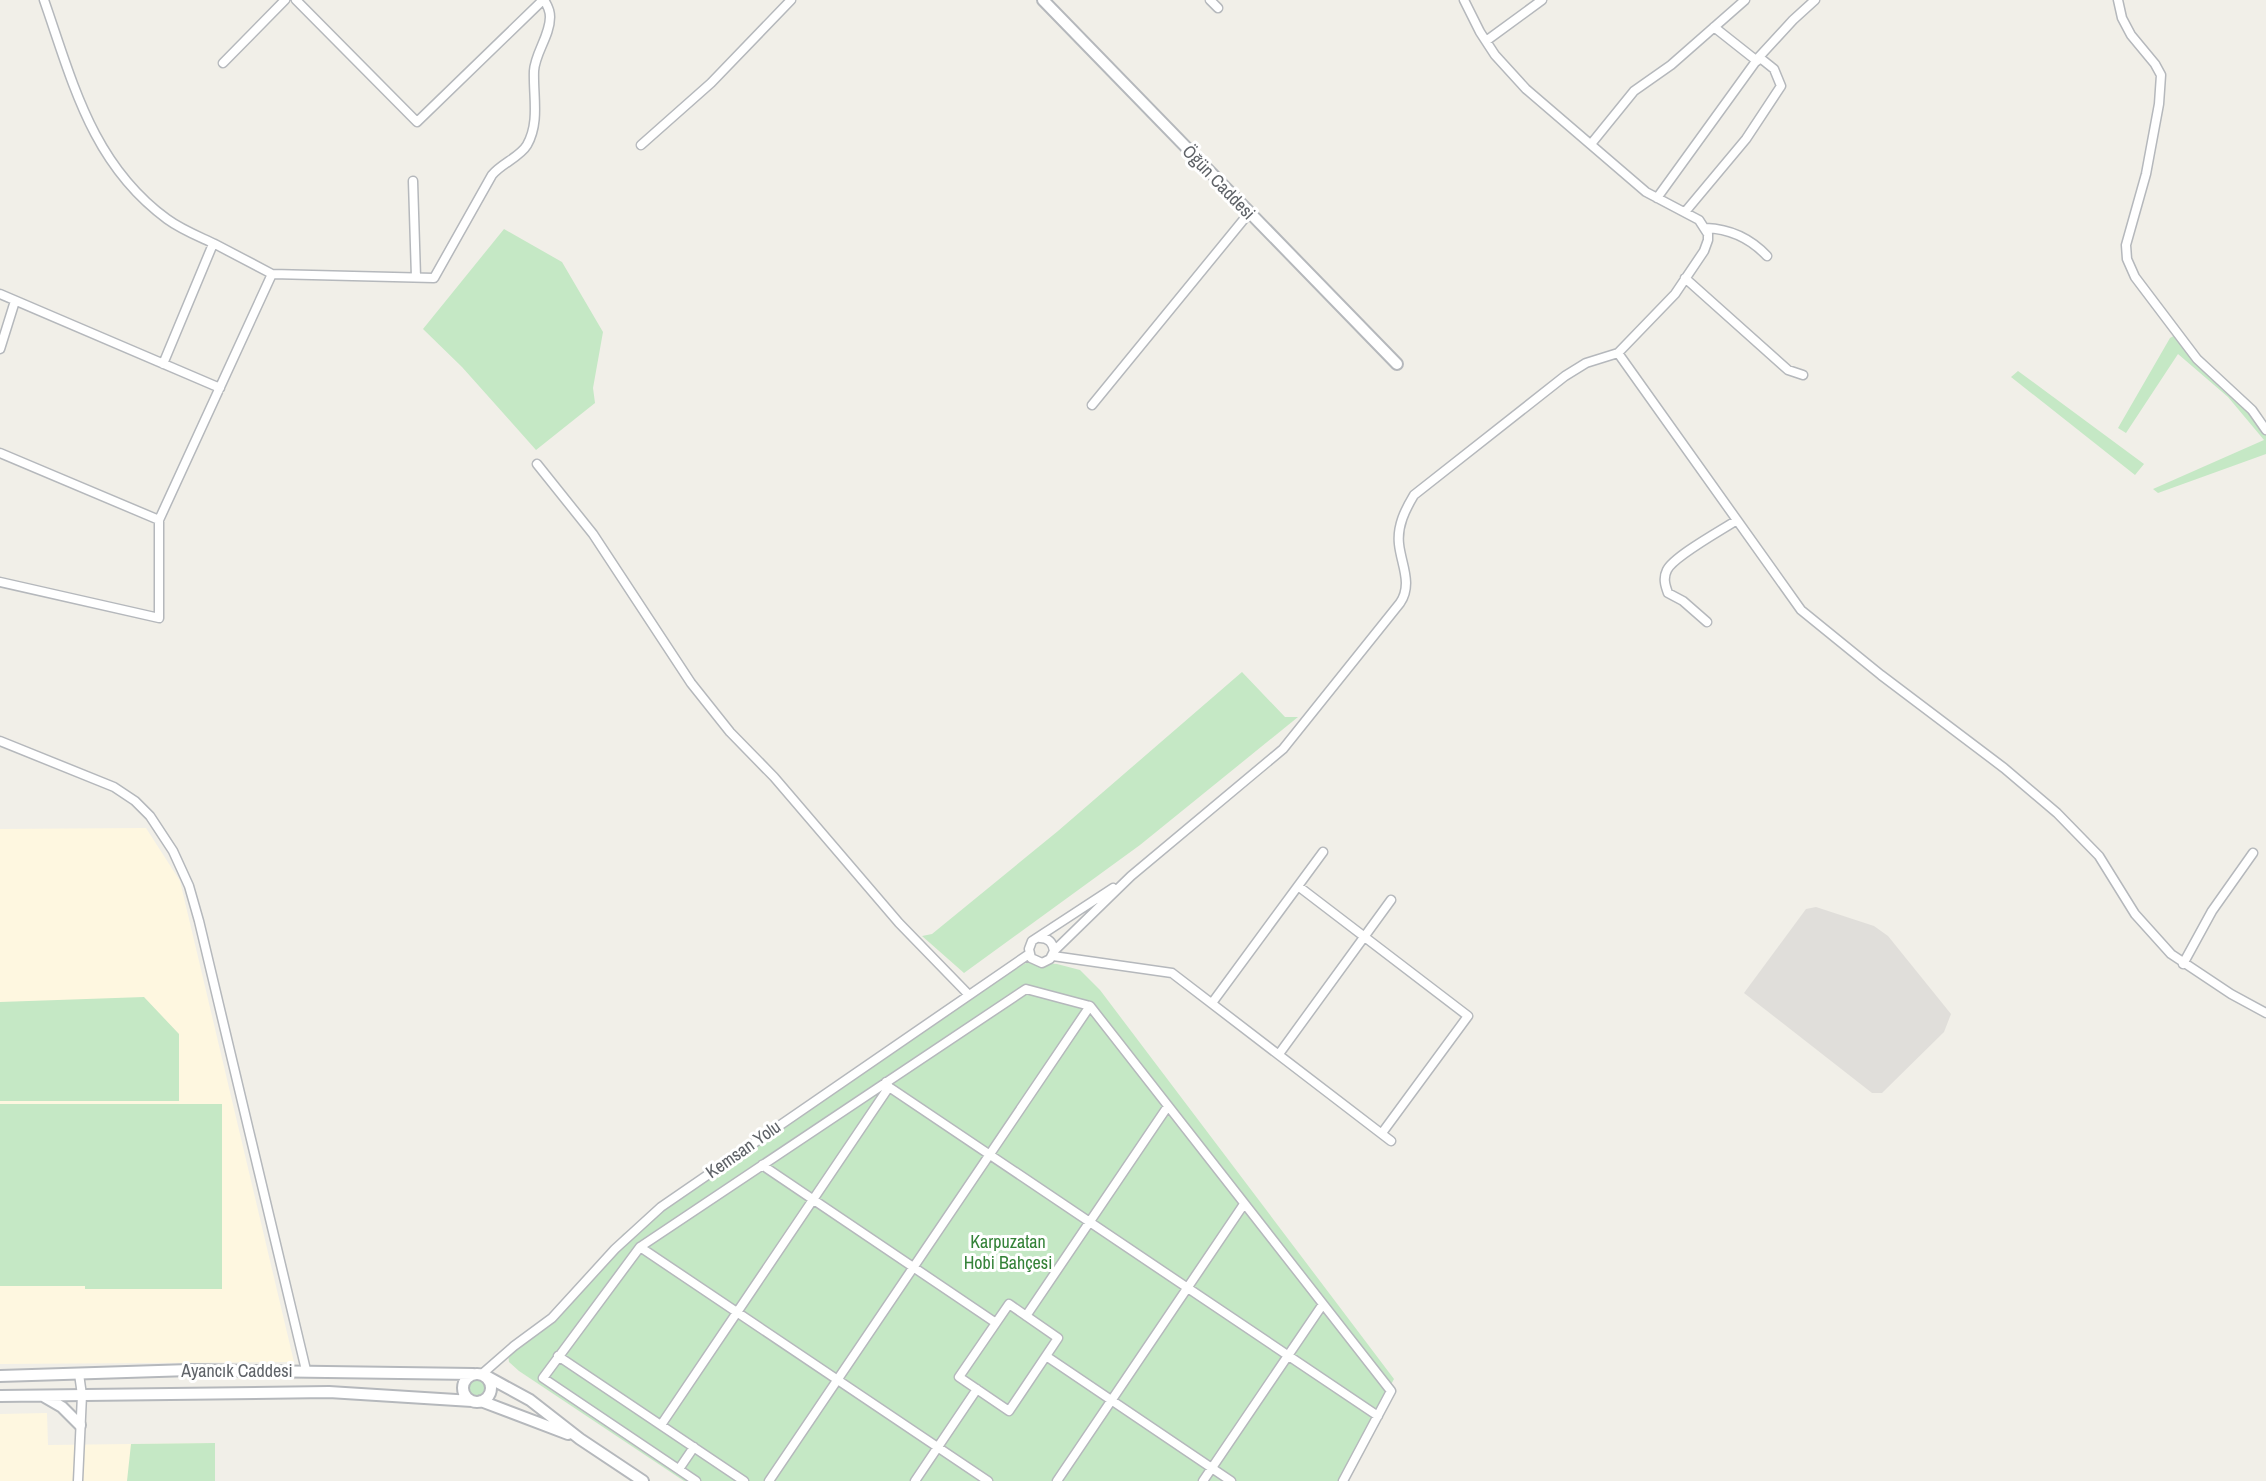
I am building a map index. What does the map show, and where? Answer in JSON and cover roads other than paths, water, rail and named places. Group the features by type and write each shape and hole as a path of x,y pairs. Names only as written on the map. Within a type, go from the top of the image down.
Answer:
{"street":[{"path":"44,0 83,111 107,155 133,188 156,210 182,229 272,274 434,278 492,175 504,163 519,155 528,143 536,107 534,70 550,19 549,8 544,0 417,122 296,0"},
{"path":"223,63 285,0"},
{"path":"641,145 711,83 791,0"},
{"name":"Öğün Caddesi","path":"1043,0 1397,364"},
{"path":"1210,0 1218,8"},
{"path":"1131,876 1030,945 1029,954 1034,961 1042,963 1053,954 1131,876 1283,750 1405,594 1407,585 1399,535 1404,513 1414,495 1565,376 1587,363 1618,353 1675,294 1707,246 1706,228 1698,220 1646,192 1514,78 1486,41 1464,0"},
{"path":"1486,41 1542,0"},
{"path":"1592,144 1634,91 1671,65 1745,0"},
{"path":"1657,198 1758,59 1793,20 1815,0"},
{"path":"2118,0 2122,18 2131,35 2155,63 2161,75 2159,104 2146,174 2126,245 2129,266 2186,346 2209,371 2252,410 2266,430"},
{"path":"1685,212 1746,139 1780,86 1774,69 1714,27"},
{"path":"413,181 416,277"},
{"path":"1092,405 1249,213"},
{"path":"1706,228 1736,234 1753,243 1767,256"},
{"path":"163,364 213,244"},
{"path":"0,582 159,618 159,520 272,274"},
{"path":"1685,278 1788,370 1803,375"},
{"path":"0,294 220,388"},
{"path":"0,349 15,301"},
{"path":"1618,353 1801,610 1881,675 2004,768 2057,813 2099,856 2146,928 2183,964 2230,994 2266,1013"},
{"path":"0,453 159,520"},
{"path":"537,464 593,534 673,658 710,707 774,777 899,923 968,994"},
{"path":"1707,622 1683,601 1668,593 1665,574 1674,560 1737,520"},
{"path":"0,741 125,793 150,816 182,869 199,921 306,1370"},
{"path":"1212,1003 1323,852"},
{"path":"2183,964 2212,911 2253,853"},
{"path":"1298,886 1468,1016 1382,1133"},
{"path":"1279,1054 1391,900"},
{"path":"1040,938 1048,940 1053,954"},
{"name":"Kemsan Yolu","path":"480,1375 552,1318 615,1249 661,1207 1029,954"},
{"path":"1053,954 1172,973 1391,1141"},
{"path":"696,1481 543,1378 640,1247 887,1085 1026,989 1090,1006 1391,1391 1343,1481"},
{"path":"769,1481 1090,1006"},
{"path":"887,1085 1378,1416"},
{"path":"661,1425 813,1200 887,1085"},
{"path":"1026,1316 1168,1106"},
{"path":"762,1165 996,1323"},
{"path":"1057,1481 1244,1204"},
{"path":"640,1247 988,1481"},
{"path":"1009,1304 1026,1316 1059,1338 1009,1411 959,1377 1009,1304"},
{"path":"1203,1481 1323,1304"},
{"path":"558,1356 744,1481"},
{"path":"1046,1356 1231,1481"},
{"name":"Ayancık Caddesi","path":"0,1376 190,1370 306,1370 480,1375 530,1400 580,1439 643,1481"},
{"path":"78,1481 82,1395 79,1374"},
{"path":"480,1375 491,1383 491,1392 477,1401 465,1396 463,1387 466,1379 480,1375"},
{"path":"915,1481 977,1389"},
{"name":"Ayancık Caddesi","path":"0,1396 329,1392 477,1401 537,1420 580,1439"},
{"path":"40,1395 62,1407 80,1425"},
{"path":"679,1469 694,1447"}],"park label":[{"name":"Karpuzatan Hobi Bahçesi","path":"1008,1251"}]}
